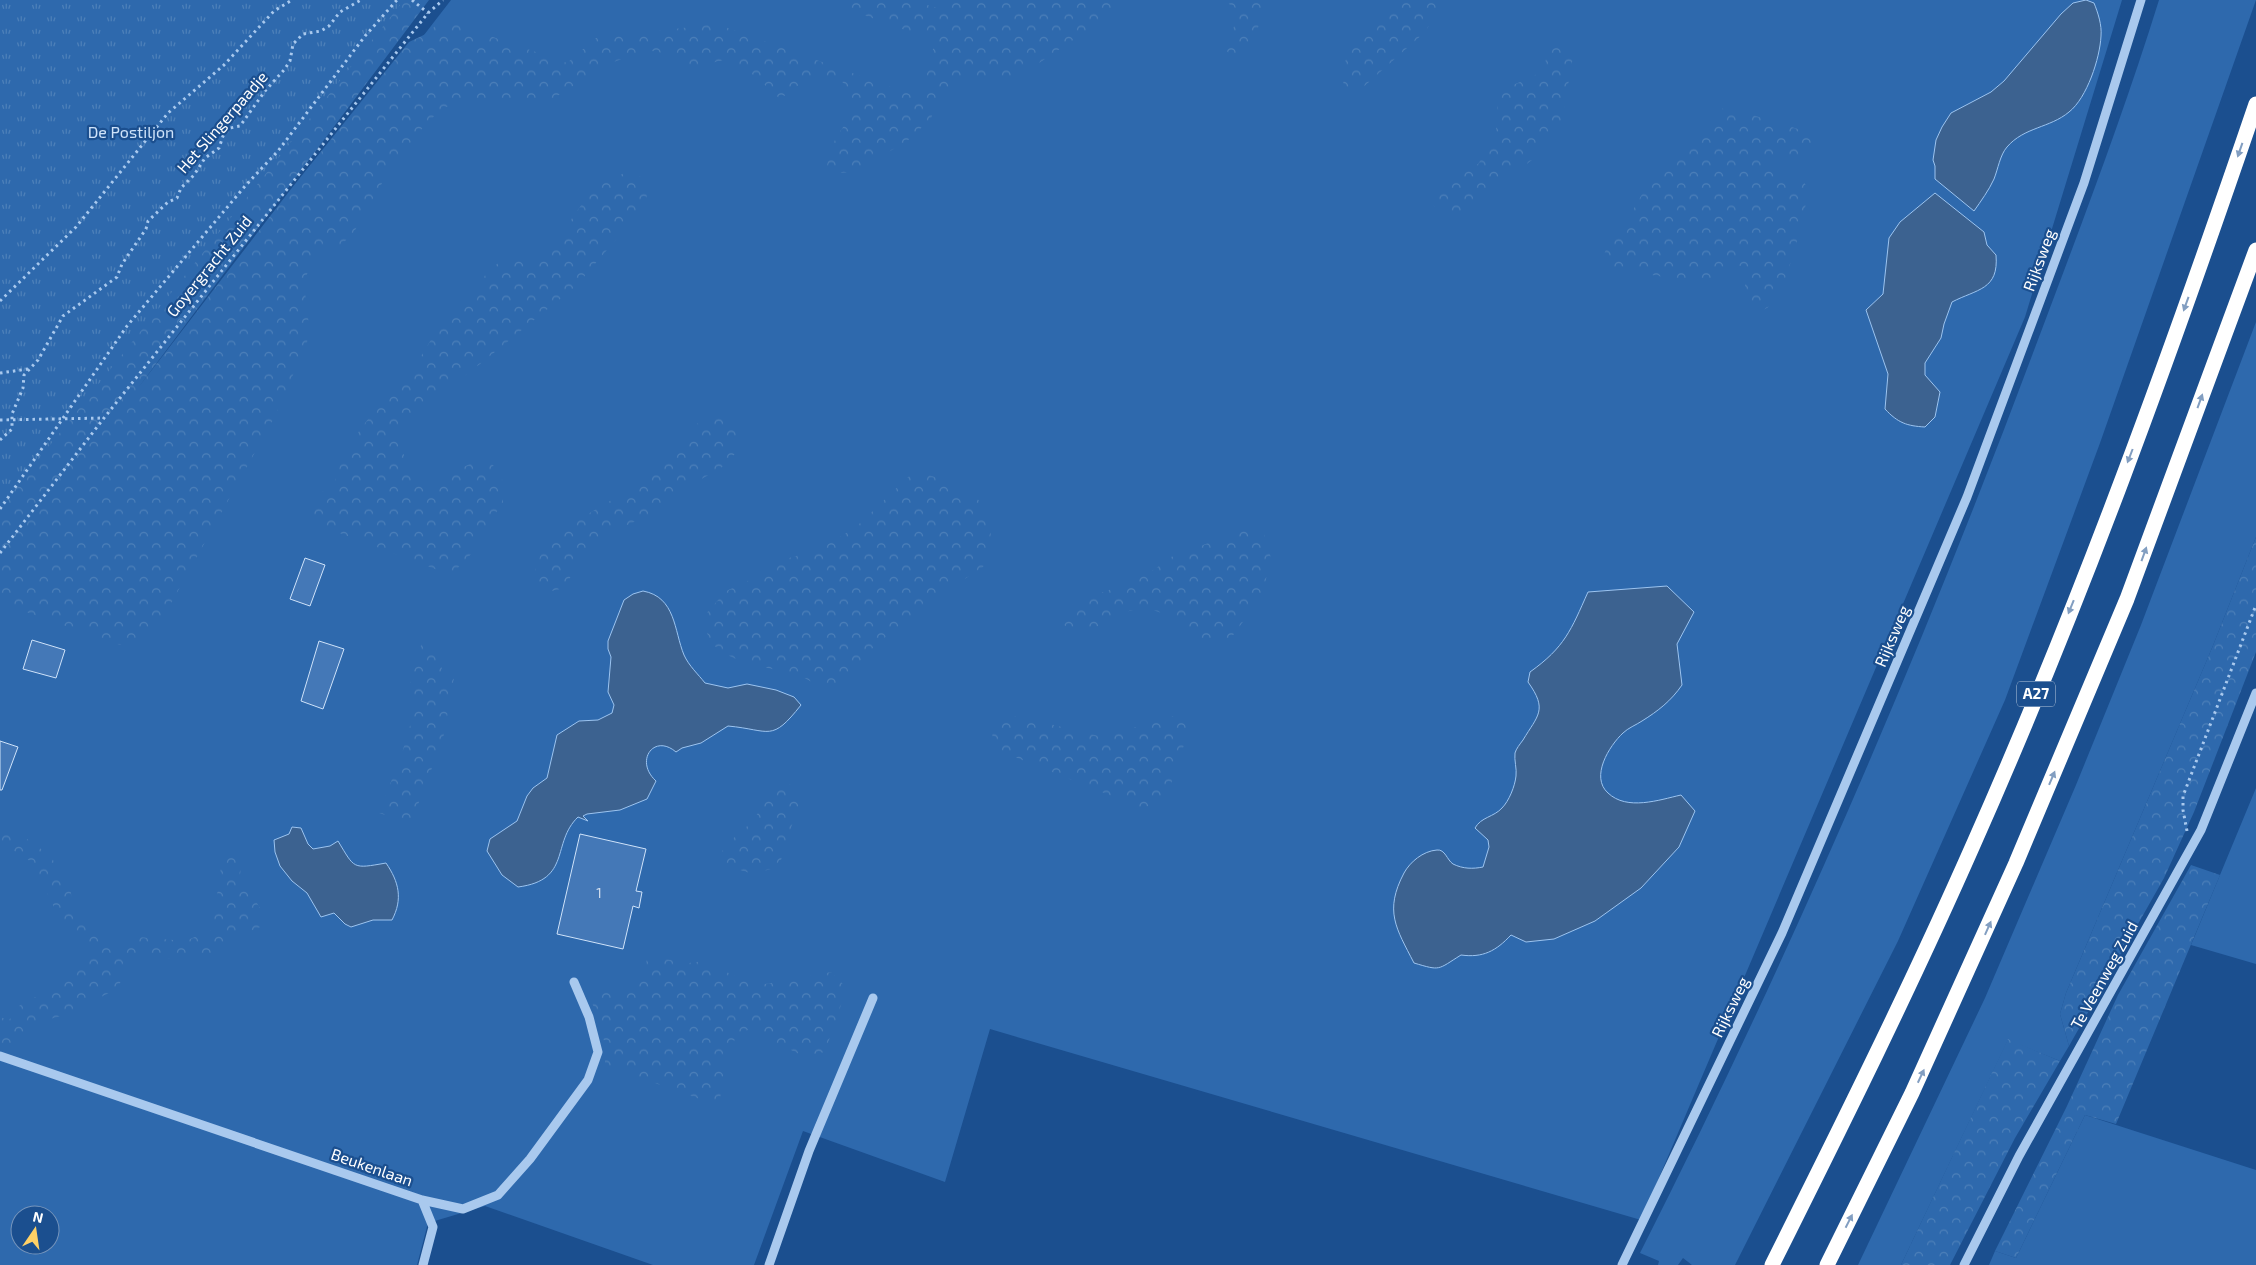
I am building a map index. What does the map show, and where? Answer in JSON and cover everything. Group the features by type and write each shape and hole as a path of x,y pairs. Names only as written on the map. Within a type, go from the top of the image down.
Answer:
{"highway":[{"name":"A27","path":"1772,1265 1869,1071 1975,842 2146,415 2256,104"},
{"path":"1827,1265 1912,1093 2020,854 2127,599 2256,250"}],"street":[{"name":"Rijksweg","path":"1622,1265 1782,933 1967,497 2084,183 2141,0"},
{"name":"Te Veenweg Zuid","path":"1964,1265 2019,1156 2202,830 2256,693"},
{"name":"Beukenlaan","path":"0,1056 422,1200 464,1209 498,1195 530,1159 588,1080 598,1052 589,1017 574,982"},
{"path":"769,1265 809,1151 873,998"},
{"path":"422,1200 433,1227 423,1265"}],"path":[{"path":"0,301 76,227 168,113 224,65 274,10 292,0"},
{"name":"Het Slingerpaadje","path":"0,440 12,430 12,420 23,388 24,375 38,360 63,316 117,277 122,264 146,230 148,221 168,202 177,198 181,188 194,175 205,158 218,148 222,136 230,128 240,126 265,91 284,70 290,60 293,44 303,34 321,31 329,26 340,12 361,0"},
{"path":"0,509 127,326 246,185 278,151 337,71 397,0"},
{"path":"412,0 428,13"},
{"name":"Goyergracht Zuid","path":"0,553 104,418 428,13 443,0"},
{"path":"0,373 28,369"},
{"path":"0,420 104,418"},
{"path":"2194,844 2188,835 2183,810 2183,796 2256,605"}],"green space":[{"path":"0,0 429,0 138,388 291,189 409,42 428,33 442,19 567,63 596,38 717,24 921,98 935,41 850,10 853,0 911,0 947,11 951,0 1132,0 1017,78 1003,81 966,77 949,86 935,105 931,119 906,142 853,172 836,173 827,166 834,143 853,109 851,95 840,80 832,77 814,76 804,80 788,94 779,98 749,71 729,61 710,64 699,70 675,56 653,51 636,54 608,64 554,98 530,103 459,101 440,110 416,135 385,178 354,232 340,246 321,253 311,263 304,283 309,326 307,343 274,418 169,607 146,633 120,645 0,603"},
{"name":"De Postiljon","path":"0,0 404,0 0,508"},
{"path":"451,0 2122,0 2025,317 1641,1220 990,1029 945,1182 803,1131 754,1265 653,1265 485,1206 428,1223 417,1265 0,1265 0,585"},
{"path":"1222,0 1262,0 1259,24 1250,45 1239,56 1230,55 1223,46 1236,23 1237,13 1234,7"},
{"path":"1412,0 1436,0 1438,2 1439,9 1425,32 1360,90 1343,92 1344,66 1348,52 1359,32 1389,6"},
{"path":"2159,0 2256,0 2100,443 2005,700 1898,941 1735,1265 1692,1265 1683,1258 1678,1265 1658,1265 1659,1261 1640,1253 1748,1032 1849,809 1897,696 1944,582 2050,309 2114,133"},
{"path":"1558,47 1572,53 1573,57 1561,125 1532,160 1520,169 1505,174 1494,182 1483,203 1461,215 1441,212 1433,205 1436,193 1446,182 1478,164 1488,149 1496,131 1498,101 1502,91 1536,74 1542,69 1546,55 1552,49"},
{"path":"1724,106 1801,130 1808,135 1813,144 1801,154 1787,158 1776,157 1773,163 1774,169 1781,180 1793,178 1803,180 1807,190 1806,200 1796,246 1780,291 1772,304 1757,313 1751,310 1743,300 1745,279 1741,266 1731,265 1726,267 1708,284 1608,268 1601,262 1609,242 1624,226 1646,187 1664,169 1711,131"},
{"path":"624,173 641,177 649,187 644,207 576,286 480,364 409,418 398,434 398,446 415,471 433,486 461,468 479,460 493,465 502,478 503,503 480,535 475,550 451,575 318,525 311,508 320,494 335,481 343,456 354,438 374,411 421,356 440,325 467,306 487,272 503,259 535,261 550,250 584,201 605,182"},
{"path":"2256,322 2256,537 2212,648 2066,993 2060,1014 2069,1046 2060,1061 2008,1040 1901,1265 1858,1265 1985,998 2076,785 2141,625"},
{"path":"722,414 733,423 739,437 735,454 721,468 682,490 668,500 658,511 612,532 594,546 575,567 569,580 560,589 548,592 532,585 536,568 545,547 561,532 633,487 660,467 704,418"},
{"path":"918,472 935,477 942,484 955,491 976,497 988,512 991,530 989,554 983,567 920,608 867,653 847,676 833,686 821,687 799,675 745,663 725,654 712,644 706,631 704,616 726,591 746,582 779,561 820,549 856,527 908,477"},
{"path":"1259,526 1264,534 1271,558 1262,596 1231,638 1217,643 1193,636 1176,626 1167,615 1153,610 1138,609 1116,614 1103,625 1082,630 1065,626 1060,617 1064,611 1078,601 1126,584 1155,569 1171,557 1251,527"},
{"path":"2256,537 2256,652 2194,812 2164,878 2069,1046 2060,1014 2066,993 2212,648"},
{"path":"423,638 436,647 442,669 454,678 443,739 411,823 379,813 402,753 416,705 408,692"},
{"path":"1017,716 1103,737 1172,716 1184,719 1190,727 1165,802 1141,808 1005,753 993,739 993,727 1003,720"},
{"path":"786,782 799,790 799,803 781,860 771,869 753,874 717,863 723,849 752,821 777,784"},
{"path":"2256,788 2256,964 2191,945"},
{"path":"0,826 32,842 51,858 65,877 70,888 75,910 89,925 116,945 138,937 185,941 212,930 222,860 236,856 242,858 240,875 263,913 263,926 225,941 211,955 180,959 157,959 142,954 130,963 117,989 65,1015 46,1020 12,1050 0,1046 0,1017 9,1020 19,1006 30,998 45,996 94,951 72,934 59,918 33,863 0,842"},
{"path":"2191,865 2220,875 2116,1124 2085,1115 2016,1258 1995,1251 2067,1106 2118,995"},
{"path":"648,953 665,959 689,963 704,961 741,979 765,984 831,972 843,984 844,996 825,1052 803,1056 749,1029 735,1039 725,1064 719,1106 605,1065 605,1044 592,1002 600,985 605,981 612,988 626,989 643,980"},
{"path":"2008,1039 2060,1061 2015,1138 1950,1265 1901,1265"},
{"path":"2085,1115 2256,1170 2256,1265 1989,1265 1995,1251 2016,1258"}],"shaded area":[{"path":"2086,0 2094,3 2101,32 2098,55 2087,88 2076,106 2069,112 2054,121 2021,135 2007,147 1992,183 1974,211 1935,179 1933,160 1936,140 1942,127 1951,113 1991,92 2004,81 2061,14 2073,3"},
{"path":"1935,193 1984,232 1987,245 1996,255 1996,267 1994,275 1985,287 1952,302 1941,338 1925,363 1925,375 1940,392 1935,417 1925,427 1903,423 1894,418 1885,409 1888,374 1866,310 1883,294 1889,238 1900,222"},
{"path":"1667,586 1694,612 1677,644 1682,685 1664,705 1623,733 1607,753 1601,770 1601,779 1608,793 1624,802 1643,803 1681,795 1695,811 1679,847 1641,888 1595,921 1554,939 1526,942 1511,935 1489,952 1469,956 1461,955 1439,968 1414,963 1402,940 1395,919 1395,898 1398,886 1410,865 1422,855 1432,851 1442,851 1453,864 1460,867 1483,867 1489,847 1488,840 1475,828 1505,805 1513,789 1516,776 1516,751 1539,712 1538,699 1528,682 1530,672 1542,663 1566,637 1588,592"},
{"path":"643,591 654,594 668,608 684,655 705,683 728,688 747,684 776,690 794,697 801,705 783,725 776,729 762,731 728,726 701,743 682,748 676,752 668,747 654,748 647,758 647,765 656,781 647,799 620,810 583,816 588,821 578,817 570,827 554,869 546,877 535,883 518,887 502,875 487,851 490,839 517,821 527,796 533,788 547,778 557,735 579,721 598,720 612,713 614,705 608,692 611,657 608,641 624,600 633,594"},
{"path":"292,827 301,828 308,844 313,849 330,846 338,841 348,857 356,865 367,866 386,863 397,884 398,891 398,905 392,920 373,920 351,927 334,913 321,917 307,893 292,881 280,866 275,852 274,840 289,834"}],"building":[{"path":"305,558 325,565 310,606 290,599"},
{"path":"32,640 65,650 56,678 23,669"},
{"path":"319,641 344,649 323,709 301,701"},
{"path":"0,741 18,747 2,790 0,790"},
{"path":"580,834 646,849 636,891 642,892 639,908 633,906 623,949 557,934"}]}
